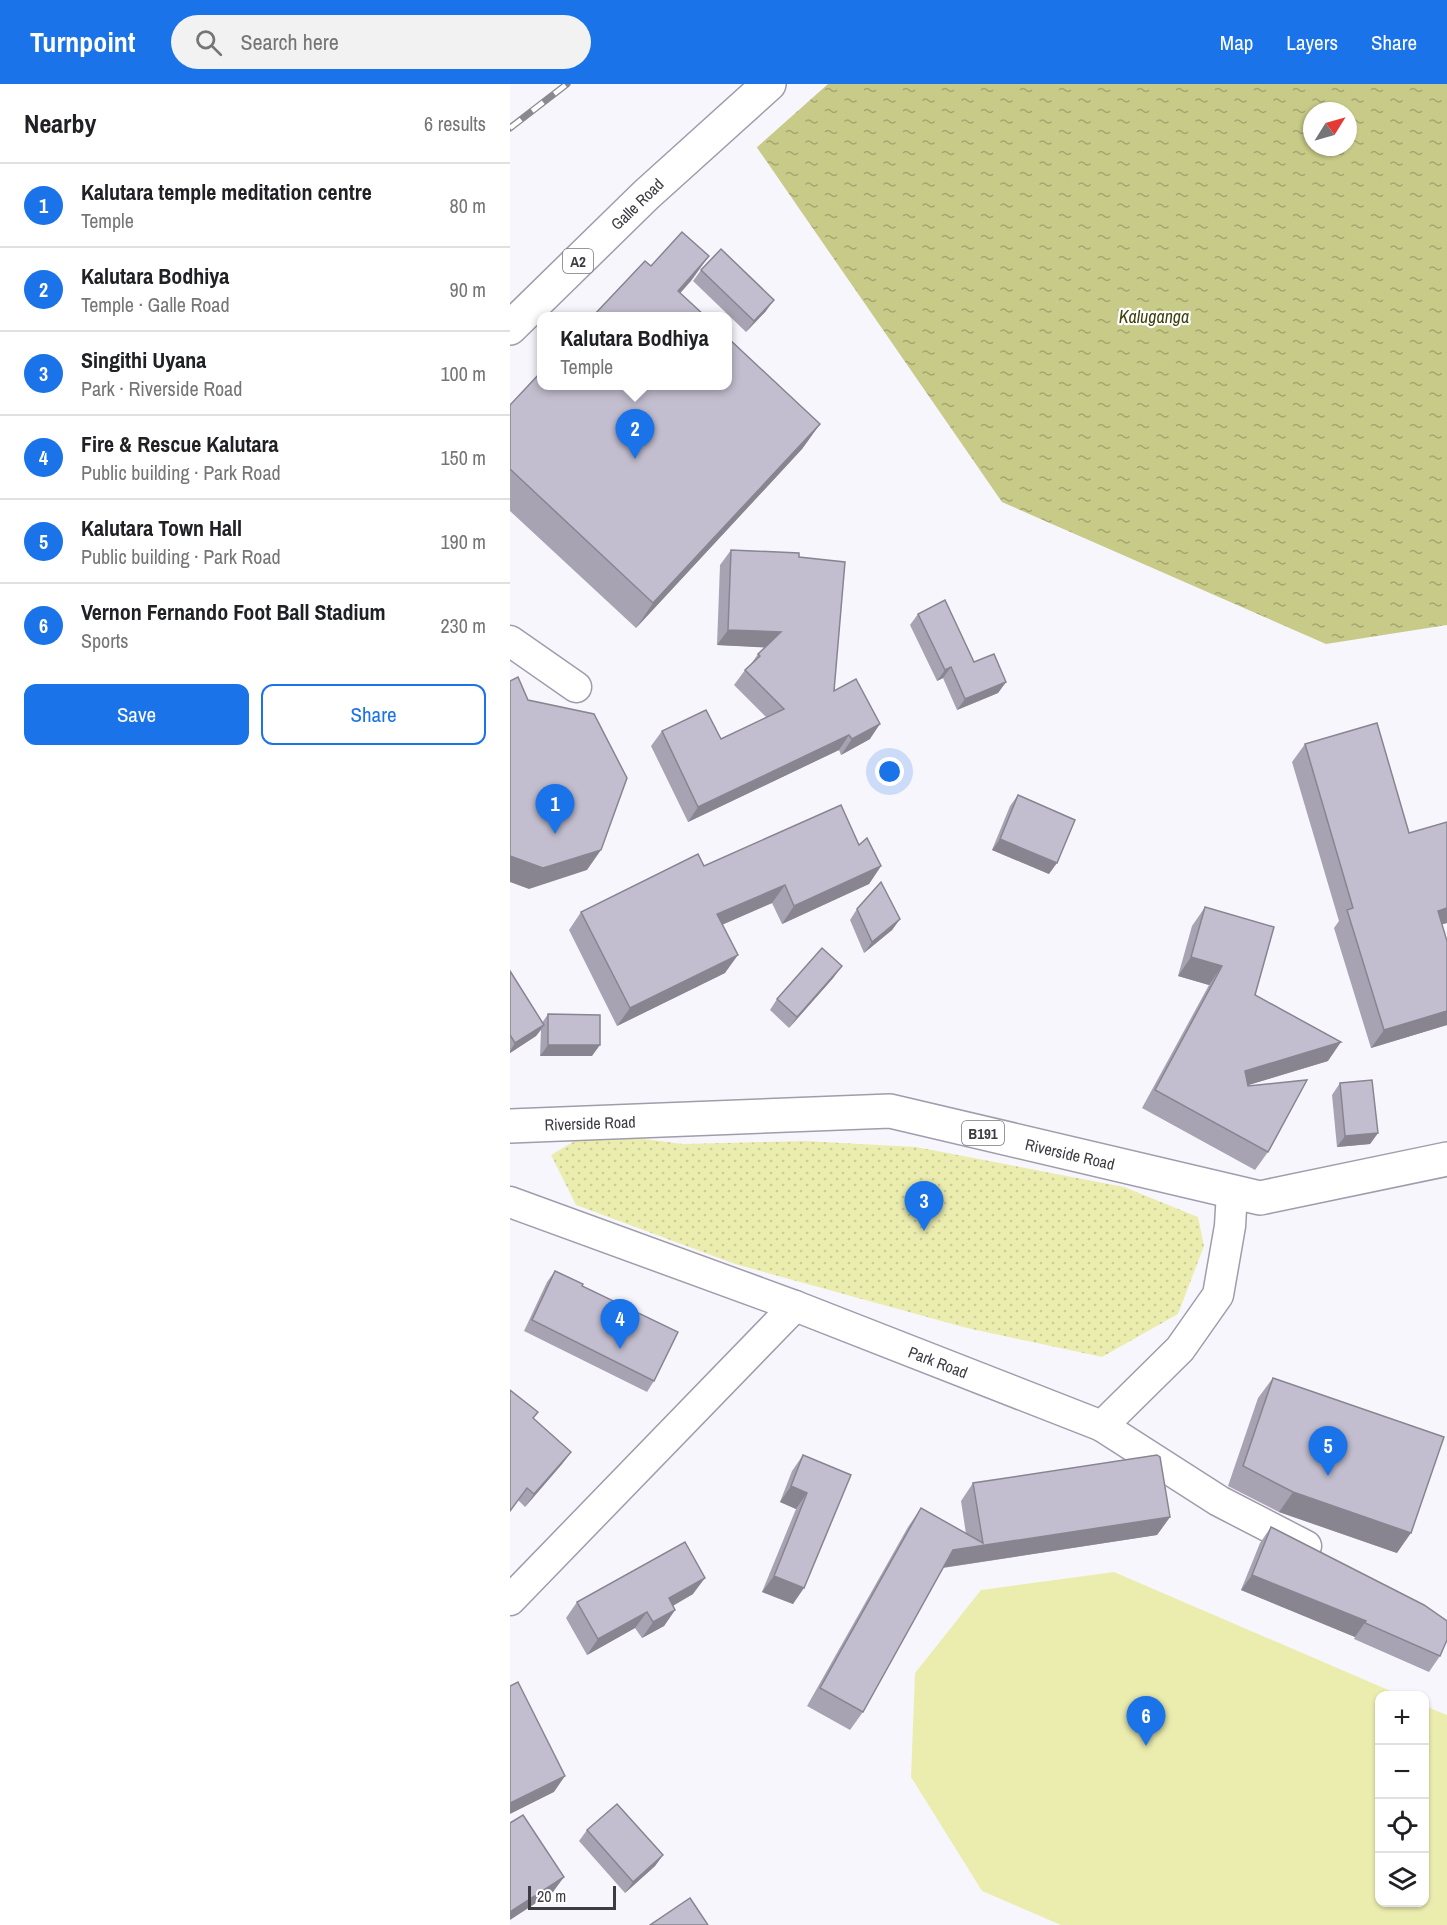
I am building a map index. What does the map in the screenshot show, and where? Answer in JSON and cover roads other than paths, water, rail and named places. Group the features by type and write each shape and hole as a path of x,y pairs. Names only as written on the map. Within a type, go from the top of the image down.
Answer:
{"main road":[{"name":"Galle Road","path":"510,328 646,195 769,84"},
{"name":"Riverside Road","path":"510,1126 890,1112 1260,1198 1447,1159"}],"street":[{"path":"510,641 576,687"},
{"path":"1102,1426 1180,1349 1218,1295 1230,1226 1232,1192"},
{"name":"Park Road","path":"510,1202 795,1306 1102,1426 1219,1501 1331,1559"},
{"path":"510,1600 795,1306"}],"water":[{"name":"Kaluganga","path":"713,84 1447,84 1447,625 1326,644 1002,502"}],"railway":[{"path":"510,128 567,84"}],"place":[{"name":"Kalutara Bodhiya","path":"635,459"},
{"name":"Kalutara temple meditation centre","path":"555,834"},
{"name":"Singithi Uyana","path":"924,1231"},
{"name":"Fire & Rescue Kalutara","path":"620,1349"},
{"name":"Kalutara Town Hall","path":"1328,1476"},
{"name":"Vernon Fernando Foot Ball Stadium","path":"1146,1746"}]}
